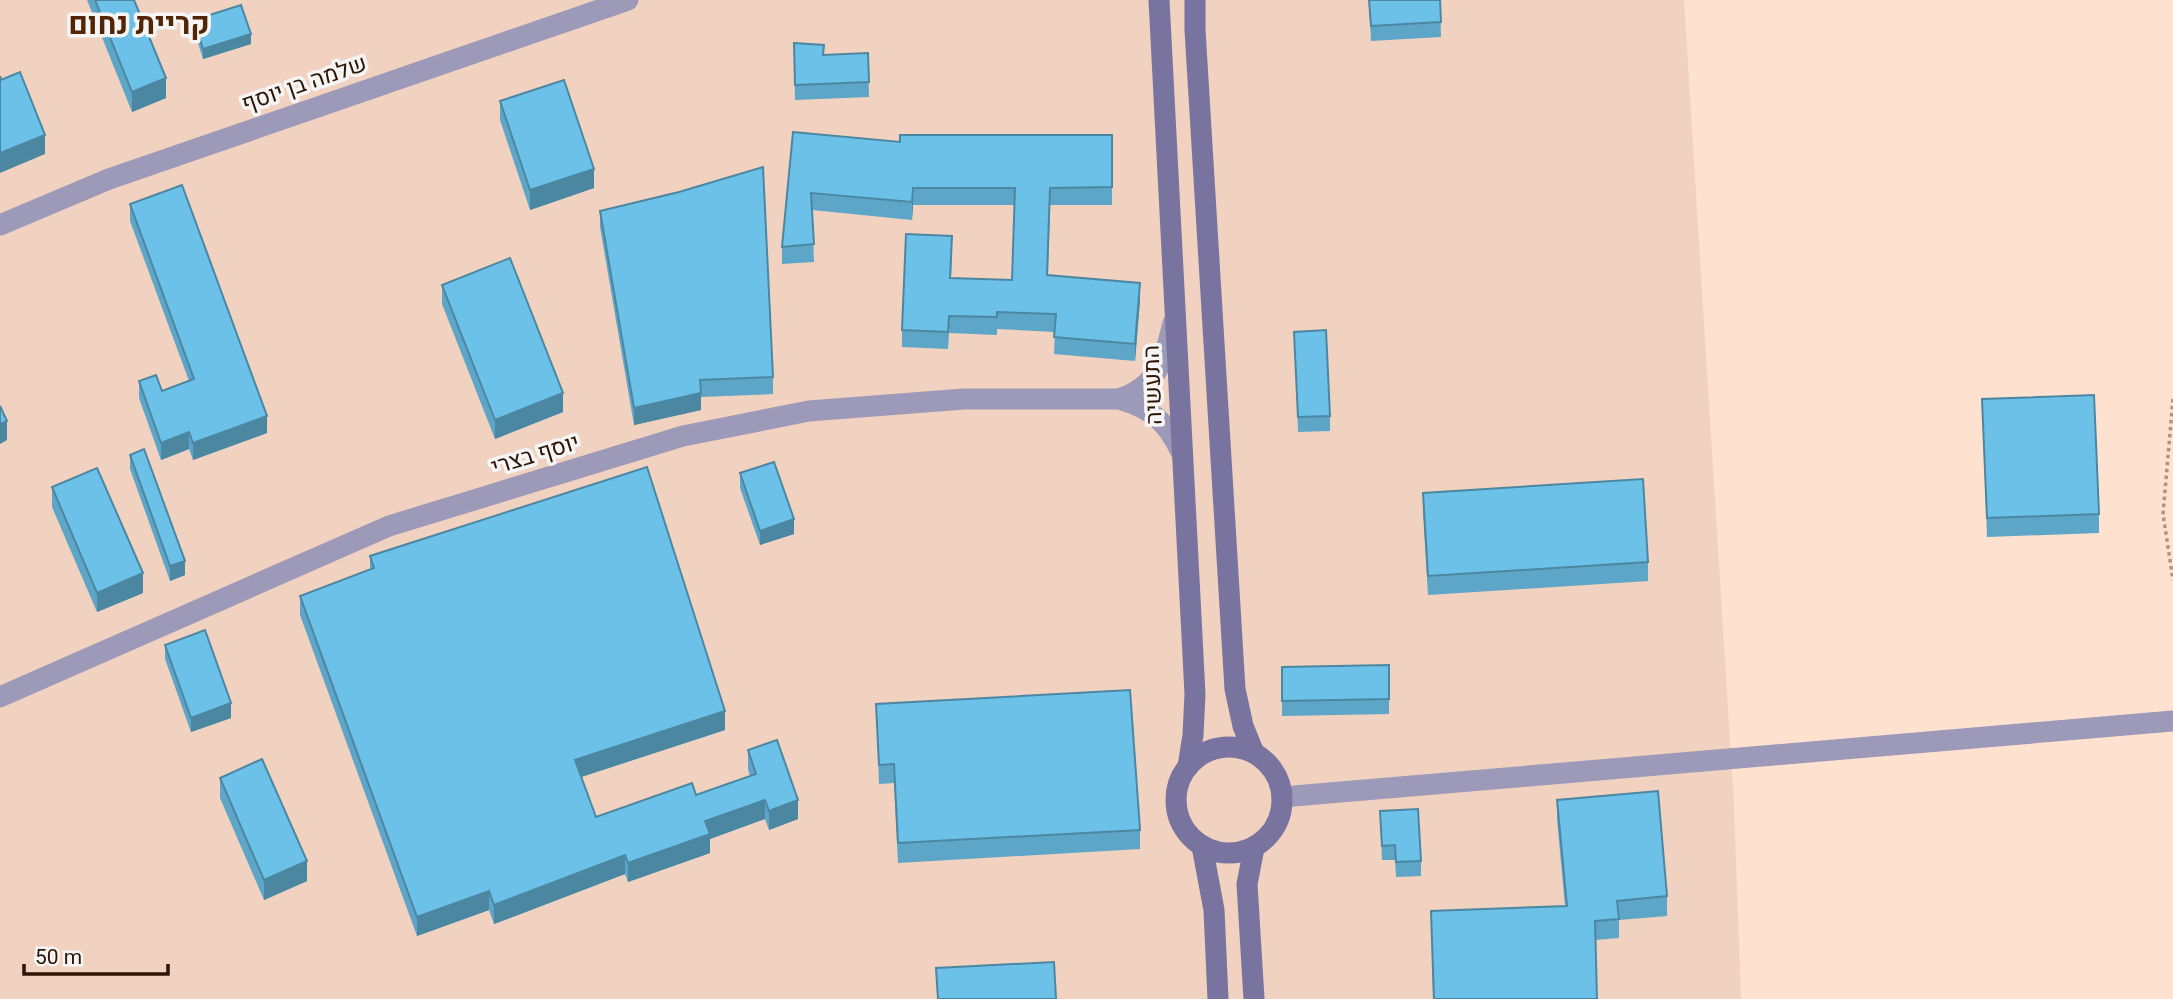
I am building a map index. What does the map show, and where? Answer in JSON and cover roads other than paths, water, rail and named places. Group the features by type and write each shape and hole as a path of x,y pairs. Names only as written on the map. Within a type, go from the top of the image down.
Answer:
{"street":[{"name":"שלמה בן יוסף","path":"0,225 109,179 628,0"},
{"name":"התעשיה","path":"1159,0 1195,694 1188,767"},
{"path":"1195,0 1235,688 1243,726 1254,753"},
{"path":"1119,399 1137,393 1158,369 1166,352 1175,315"},
{"name":"יוסף בצרי","path":"0,697 389,526 683,436 808,411 964,400 1119,399 1139,405 1156,415 1174,437 1181,452"},
{"path":"1282,797 2173,721"},
{"path":"1237,747 1254,753 1268,764 1278,779 1282,797 1276,827 1254,848 1237,853 1219,853 1202,846 1188,834 1179,818 1176,800 1179,783 1188,767 1202,755 1219,748 1237,747"},
{"path":"1202,846 1214,910 1218,999"},
{"path":"1254,848 1247,884 1254,999"}],"district":[{"name":"קריית נחום","path":"139,24"}]}
